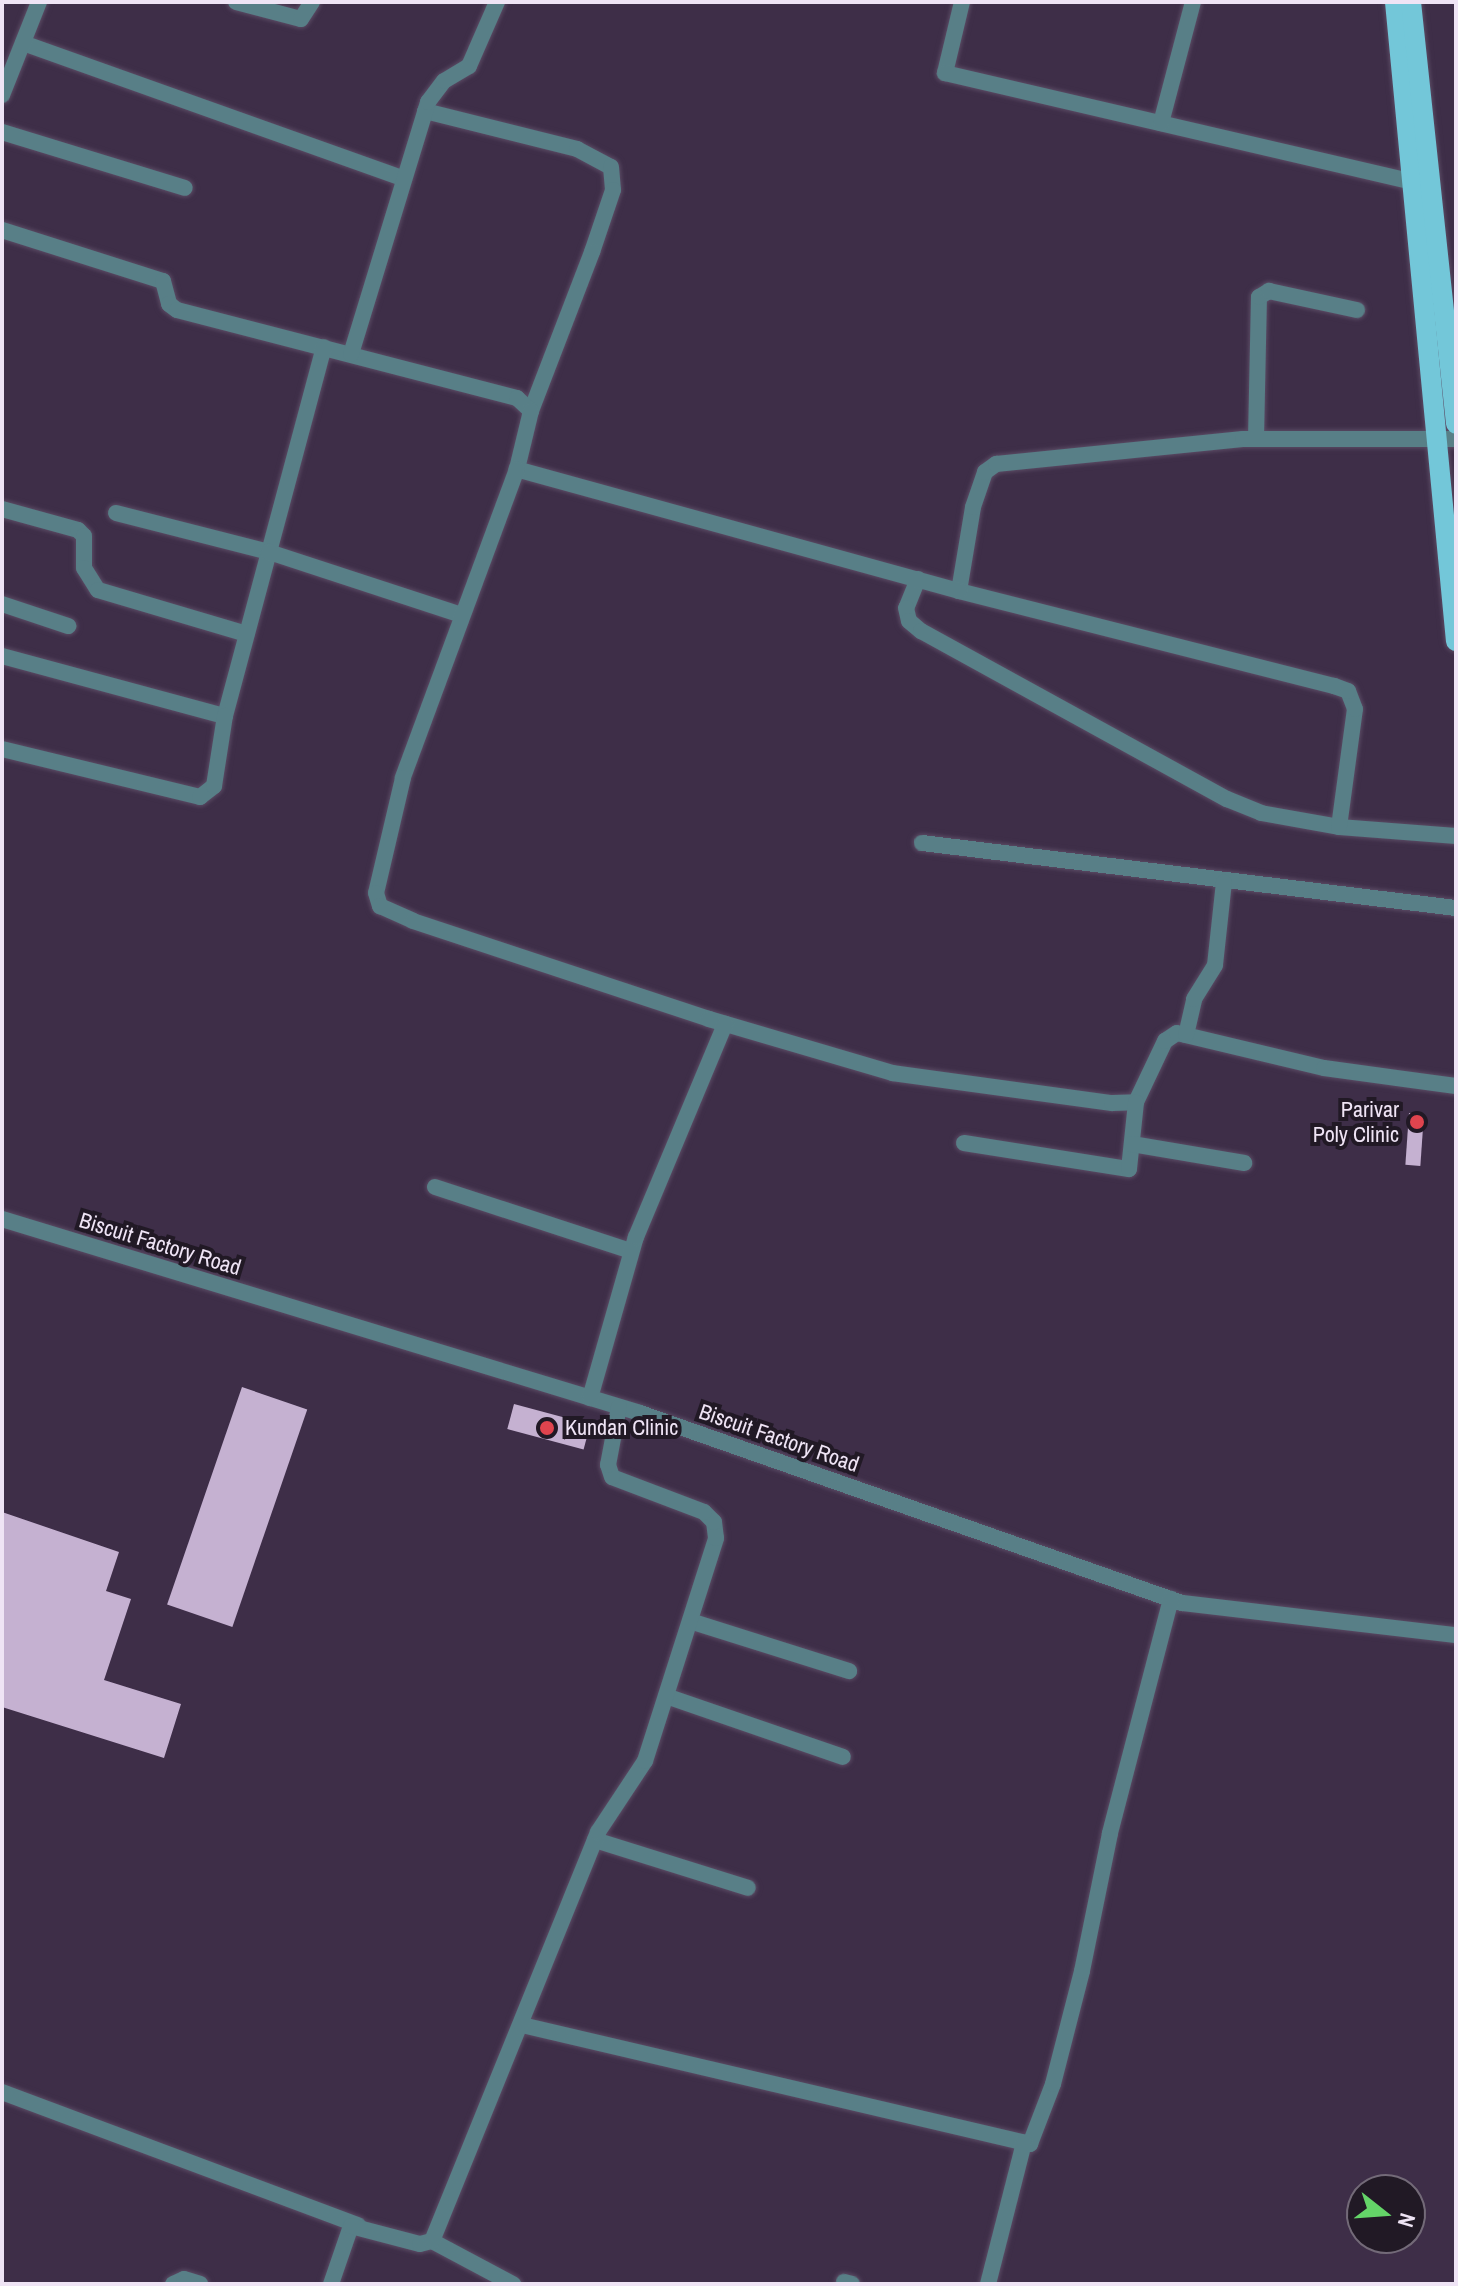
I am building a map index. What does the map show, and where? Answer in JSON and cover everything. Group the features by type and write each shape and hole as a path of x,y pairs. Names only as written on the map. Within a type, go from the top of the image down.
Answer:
{"main road":[{"path":"1395,2 1424,184 1456,424"},
{"path":"1411,2 1447,439 1456,641"}],"street":[{"path":"2,95 39,2"},
{"path":"236,2 301,19 312,2"},
{"path":"351,354 425,111 436,90 478,52 497,2"},
{"path":"962,2 945,73 1424,184"},
{"path":"1161,123 1193,2"},
{"path":"23,43 403,178"},
{"path":"425,111 585,151 611,167 613,190 531,411 517,469 398,794 378,870 380,906 413,921 725,1024 892,1073 1136,1102"},
{"path":"2,132 185,188"},
{"path":"2,230 163,281 169,304 177,310 517,398 531,411"},
{"path":"1256,439 1259,297 1269,291 1357,310"},
{"path":"2,749 200,797 214,786 225,716 324,347"},
{"path":"959,591 973,507 985,472 996,464 1256,439 1447,439"},
{"path":"517,469 959,591 1348,691 1355,709 1339,827"},
{"path":"2,509 78,530 84,536 84,568 98,590 247,634"},
{"path":"116,513 269,552 462,615"},
{"path":"918,579 906,608 909,621 921,631 1244,807 1339,827 1456,836"},
{"path":"2,604 68,626"},
{"path":"2,656 225,716"},
{"path":"922,843 1456,908"},
{"path":"1186,1035 1194,999 1215,965 1224,882"},
{"path":"590,1398 631,1251 725,1024"},
{"path":"964,1143 1129,1169 1136,1102 1165,1041 1177,1033 1324,1068 1456,1086"},
{"path":"1132,1144 1244,1163"},
{"path":"435,1187 631,1251"},
{"name":"Biscuit Factory Road","path":"2,1219 619,1407 1171,1599 1456,1635"},
{"path":"432,2241 595,1840 639,1774 716,1538 714,1522 704,1512 612,1477 608,1465 619,1407"},
{"path":"522,2025 1030,2144 1053,2084 1171,1599"},
{"path":"690,1621 849,1671"},
{"path":"666,1696 843,1757"},
{"path":"595,1840 748,1888"},
{"path":"2,2092 358,2225 420,2244 432,2241 513,2284"},
{"path":"988,2284 1024,2143"},
{"path":"331,2284 348,2230 358,2225"},
{"path":"173,2284 184,2279 200,2284"}],"building":[{"path":"1409,1113 1424,1114 1420,1166 1405,1165"},
{"path":"242,1387 307,1409 232,1627 167,1604"},
{"path":"514,1404 590,1424 584,1450 507,1429"},
{"path":"2,1512 119,1552 106,1591 131,1599 104,1680 181,1704 164,1758 2,1707"}],"place":[{"name":"Parivar Poly Clinic","path":"1417,1122"},
{"name":"Kundan Clinic","path":"547,1428"}]}
